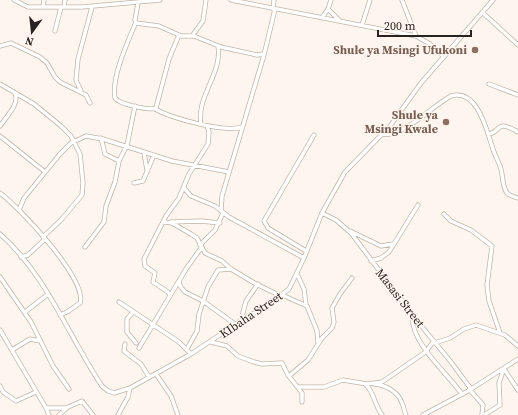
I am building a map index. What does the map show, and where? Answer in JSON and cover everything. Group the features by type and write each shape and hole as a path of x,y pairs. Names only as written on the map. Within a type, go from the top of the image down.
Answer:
{"street":[{"path":"14,0 24,6 63,7 92,7 160,0"},
{"path":"43,6 44,0"},
{"path":"55,31 65,0"},
{"path":"192,36 203,21 206,0"},
{"path":"231,0 416,36 430,44 444,57"},
{"path":"133,312 127,319 126,332 138,345 153,324 201,247 220,223 222,196 264,54 274,9 274,0"},
{"path":"322,18 328,10 331,0"},
{"path":"362,25 370,0"},
{"path":"402,0 416,36"},
{"name":"KIbaha Street","path":"0,234 21,257 48,295 105,389 114,393 130,388 211,342 235,324 289,289 304,258 322,213 345,172 382,134 399,114 421,83 493,0"},
{"path":"138,3 136,22 124,53 114,92 117,101 155,109 167,116 174,116 207,126 222,129 242,127"},
{"path":"82,92 76,80 78,60 92,7"},
{"path":"328,10 340,21"},
{"path":"483,13 518,45"},
{"path":"136,22 159,26 179,35 192,36 218,46 257,55 264,54"},
{"path":"155,109 158,104 169,59 179,35"},
{"path":"0,46 11,43 40,57 47,63 55,77 60,82 82,92 89,98 90,102"},
{"path":"201,124 201,114 218,59 218,46"},
{"path":"0,84 34,104 61,126 70,135 78,149 81,159 83,193 28,255 21,257"},
{"path":"489,84 518,95"},
{"path":"14,93 16,100"},
{"path":"382,134 389,135 396,132 412,123 447,98 454,95 468,100 474,105 482,117 501,168 506,190 517,198"},
{"path":"0,126 16,100 22,97"},
{"path":"84,247 104,222 106,206 115,182 119,161 126,147 135,106"},
{"path":"170,296 168,292 153,282 154,273 147,268 144,263 169,212 178,200 194,166 208,144 209,132 207,126"},
{"path":"488,134 492,133 501,126 518,132"},
{"path":"306,251 268,228 263,222 314,135"},
{"path":"0,136 45,172"},
{"path":"19,210 23,199 60,154 73,142 86,136 101,138 144,153 194,166 229,172"},
{"path":"101,138 105,154 119,161"},
{"path":"144,153 148,171"},
{"path":"134,183 142,182 154,155"},
{"path":"184,188 191,196 212,204 222,212 304,258"},
{"path":"0,194 19,210 44,238 66,266 81,296 79,304 60,315"},
{"path":"12,203 23,199"},
{"path":"371,261 388,254 418,205"},
{"path":"169,212 171,222 196,237 201,247 208,255 224,262 231,269 258,284 306,305"},
{"name":"Masasi Street","path":"322,213 336,220 349,231 483,405 484,415"},
{"path":"444,214 451,221 463,226 492,246 487,285 490,301 500,333"},
{"path":"164,222 201,221 220,223"},
{"path":"349,231 381,246 393,244"},
{"path":"187,349 197,331 202,301 216,271 231,269"},
{"path":"297,274 304,289 306,305 317,331 318,344"},
{"path":"0,277 25,312 40,341 69,389"},
{"path":"289,376 308,360 318,344 332,328 334,322 332,308 352,278"},
{"path":"179,281 180,286 185,292 202,301 235,324"},
{"path":"241,320 245,303 258,284"},
{"path":"25,312 48,295"},
{"path":"119,302 153,324 187,349 191,354"},
{"path":"412,313 412,324 427,351 462,394"},
{"path":"366,384 382,382 427,351 434,343 473,325 505,335 518,346"},
{"path":"0,330 49,415"},
{"path":"12,350 30,339 40,341"},
{"path":"211,342 228,346 238,356 254,362 262,364 281,362 289,376 299,387 302,393 302,402"},
{"path":"125,344 124,351 140,364 149,377"},
{"path":"423,415 470,390 518,359"},
{"path":"504,368 518,390"},
{"path":"484,415 501,405 499,383 504,368"},
{"path":"156,374 171,396 178,415"},
{"path":"299,387 324,387 343,380 375,384 390,388 402,402 406,415"},
{"path":"366,384 370,389 376,407 382,415"},
{"path":"0,386 3,392 16,401 36,392"},
{"path":"118,415 128,397 130,388"},
{"path":"59,415 68,408 83,401 93,415"},
{"path":"46,408 68,408"},
{"path":"493,410 494,415"}],"place":[{"name":"Shule ya Msingi Ufukoni","path":"475,50"},
{"name":"Shule ya Msingi Kwale","path":"446,122"}]}
